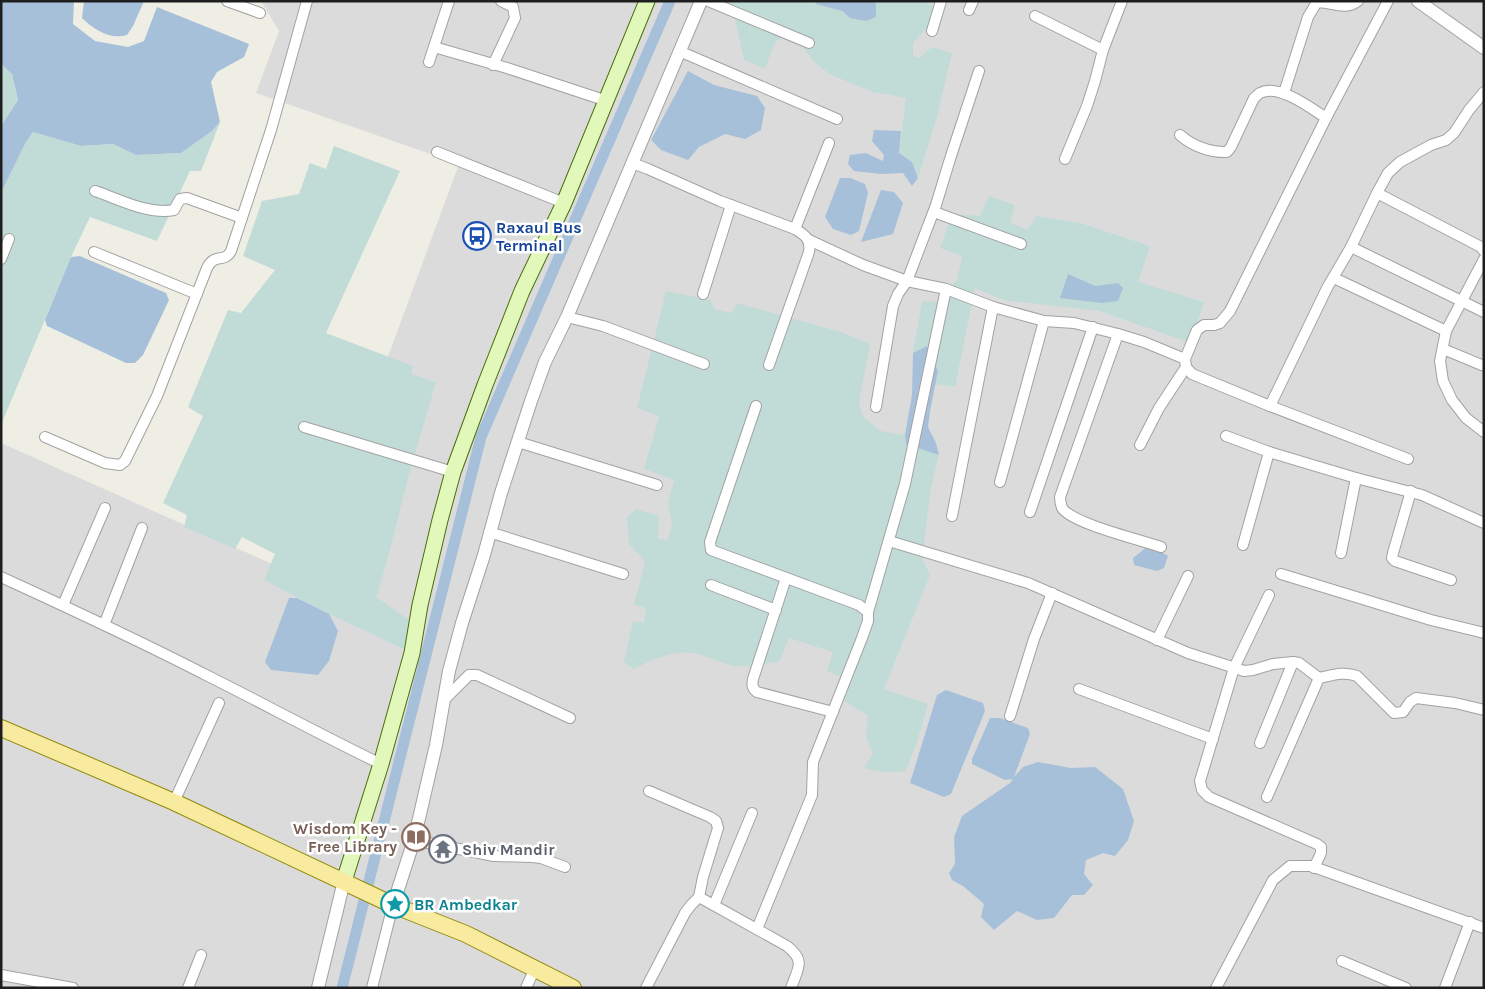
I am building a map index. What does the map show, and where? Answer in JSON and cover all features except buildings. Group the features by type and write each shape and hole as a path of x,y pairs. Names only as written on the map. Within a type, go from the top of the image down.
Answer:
{"main road":[{"path":"349,884 412,654 420,605 453,472 522,291 564,203 646,1"},
{"path":"1,728 174,802 393,905 466,934 573,988"}],"street":[{"path":"227,1 260,13"},
{"path":"45,437 105,463 120,464 125,461 157,396 210,261 229,256 271,130 307,1"},
{"path":"429,62 449,1"},
{"path":"493,65 515,18 513,7 501,1"},
{"path":"372,988 393,905 414,840 436,744 449,671 484,555 500,493 531,400 701,1"},
{"path":"708,1 809,43"},
{"path":"932,31 941,1"},
{"path":"1065,159 1086,106 1103,50 1122,1"},
{"path":"1284,93 1308,17 1317,2 1346,6 1355,4 1358,1"},
{"path":"1140,445 1185,363 1197,330 1204,325 1220,323 1230,311 1386,2"},
{"path":"1426,3 1484,48"},
{"path":"1035,16 1103,50"},
{"path":"434,47 507,68 607,101"},
{"path":"679,51 837,119"},
{"path":"876,407 892,306 907,281 934,212 979,71"},
{"path":"1180,135 1186,140 1211,151 1218,153 1227,152 1254,98 1261,92 1268,91 1284,93 1293,97 1326,118"},
{"path":"1270,406 1327,288 1351,247 1388,173 1400,162 1431,145 1446,140 1454,133 1484,92"},
{"path":"795,229 829,143"},
{"path":"437,152 564,203"},
{"path":"632,163 731,205 795,229 809,240 863,266 907,281 946,289 993,307 1044,320 1093,327 1144,342 1185,363 1192,374 1408,459"},
{"path":"95,191 145,209 157,211 174,210 180,199 187,198 242,218"},
{"path":"1377,193 1481,247 1484,251"},
{"path":"703,294 731,205"},
{"path":"934,212 1021,244"},
{"path":"1,259 9,239"},
{"path":"770,365 809,252 809,240"},
{"path":"1351,247 1484,312"},
{"path":"94,252 196,294"},
{"path":"1484,259 1446,331 1440,361 1442,381 1452,400 1466,418 1484,432"},
{"path":"1334,278 1446,331"},
{"path":"757,929 812,795 813,762 868,621 868,612 905,484 946,289"},
{"path":"952,516 993,307"},
{"path":"567,317 603,326 704,364"},
{"path":"1000,482 1044,320"},
{"path":"1030,512 1093,327"},
{"path":"1118,334 1060,497 1062,507 1067,513 1083,522 1161,547"},
{"path":"1443,349 1484,366"},
{"path":"756,406 710,546 711,550 859,604 868,612"},
{"path":"304,427 453,472"},
{"path":"1226,436 1269,452 1422,495 1484,523"},
{"path":"518,442 657,485"},
{"path":"1243,545 1269,452"},
{"path":"1340,554 1356,478"},
{"path":"1411,492 1392,558 1395,561 1451,580"},
{"path":"63,605 105,508"},
{"path":"104,625 142,528"},
{"path":"489,532 623,574"},
{"path":"889,541 1028,583 1188,653 1244,671 1273,664 1293,662 1299,663 1320,678 1350,673 1357,676 1394,713 1402,712 1416,698 1455,703 1484,710"},
{"path":"1281,574 1431,620 1484,633"},
{"path":"1157,640 1188,576"},
{"path":"1,577 208,676 381,764"},
{"path":"786,578 753,679 753,688 758,692 833,712"},
{"path":"711,585 776,610"},
{"path":"1010,716 1034,639 1052,593"},
{"path":"1269,595 1234,668 1200,781 1202,790 1209,797 1321,847 1321,853 1314,868"},
{"path":"1260,743 1293,662"},
{"path":"443,701 469,675 477,675 570,718"},
{"path":"1267,797 1320,678"},
{"path":"1079,689 1213,739"},
{"path":"174,802 218,703"},
{"path":"646,988 685,913 699,897 718,828 716,821 710,817 649,791"},
{"path":"714,905 752,813"},
{"path":"414,840 494,856 532,856 565,867"},
{"path":"1216,988 1273,880 1290,866 1311,866 1484,928"},
{"path":"318,988 349,884"},
{"path":"699,897 787,946 796,953 799,959 799,968 791,988"},
{"path":"1445,988 1470,922"},
{"path":"188,988 200,956"},
{"path":"1342,961 1406,988"},
{"path":"526,988 535,968"},
{"path":"1,975 73,988"}],"shaded area":[{"path":"1,1 74,1 73,24 95,41 128,47 144,41 157,7 249,44 244,57 217,72 211,82 220,122 212,131 181,153 136,155 113,144 81,146 33,132 26,142 1,193 1,126 18,100 12,74 1,64"},
{"path":"84,1 144,1 127,35 114,36 103,33 82,18"},
{"path":"261,1 1484,1 1484,988 1,988 1,443 306,579 459,164 256,93 279,31"},
{"path":"731,1 805,1 842,11 850,18 876,5 875,1 925,1 934,6 927,28 913,43 913,56 919,58 932,47 952,53 937,117 918,178 912,162 899,153 906,98 873,92 831,75 815,63 801,45 786,36 775,42 765,69 744,60"},
{"path":"817,1 875,1 876,17 866,21 850,18 842,11 816,4"},
{"path":"1,64 12,74 18,100 1,126"},
{"path":"688,71 714,85 757,96 765,108 761,130 745,139 725,134 699,147 688,160 661,150 651,140"},
{"path":"220,122 201,171 190,171 157,241 90,217 71,257 1,425 1,193 26,142 33,132 81,146 113,144 136,155 181,153 212,131"},
{"path":"874,130 901,131 899,153 912,162 918,178 912,186 903,173 881,174 854,171 848,164 850,155 866,153 883,161 884,155 872,141"},
{"path":"334,146 400,171 326,333 413,366 411,374 436,382 376,597 415,624 406,650 329,614 264,580 275,554 242,537 235,549 184,527 187,515 163,503 203,416 188,407 228,310 241,313 275,270 243,256 262,201 299,194 310,163 326,169"},
{"path":"840,178 850,178 865,184 868,193 859,231 851,235 833,229 825,217"},
{"path":"881,190 894,192 903,203 893,234 861,242"},
{"path":"989,196 1015,205 1010,223 1028,230 1036,216 1080,223 1150,246 1138,282 1204,302 1191,343 1099,311 1003,300 975,288 955,387 935,384 938,371 927,347 913,353 922,301 937,302 957,280 962,256 940,248 952,214 980,216"},
{"path":"80,256 166,293 169,300 143,355 135,363 126,363 47,326 45,320 71,257"},
{"path":"1068,274 1095,286 1118,283 1123,288 1118,301 1102,303 1060,298"},
{"path":"666,291 711,300 714,309 732,313 737,303 841,332 870,344 859,402 863,417 881,431 905,435 906,444 939,455 931,487 922,559 930,575 884,689 928,704 906,771 884,772 864,768 873,753 866,737 868,716 843,700 849,680 827,671 833,652 789,638 779,662 737,666 685,652 662,656 634,669 624,662 633,621 644,623 646,608 634,605 645,561 629,544 627,518 636,509 659,516 658,539 668,540 672,523 668,503 674,480 644,469 659,416 637,408"},
{"path":"927,346 938,371 928,427 936,443 939,455 906,444 905,435 912,395 913,353"},
{"path":"1149,545 1168,556 1164,568 1157,571 1134,565 1133,558"},
{"path":"289,598 297,598 329,614 338,631 329,661 318,675 271,670 265,662"},
{"path":"946,690 983,703 985,711 951,794 944,797 910,783 937,695"},
{"path":"990,718 1000,718 1028,728 1030,734 1014,777 1023,767 1038,762 1071,768 1095,767 1123,789 1134,821 1128,840 1115,856 1103,853 1086,860 1084,874 1093,885 1084,895 1072,895 1054,918 1037,920 1017,911 994,930 981,917 984,904 963,886 952,880 949,873 955,864 954,837 962,816 1013,779 1005,780 972,764 972,759"}],"waterway":[{"path":"342,988 481,437 670,1"}],"place":[{"name":"Raxaul Bus Terminal","path":"477,236"},
{"name":"Wisdom Key - Free Library","path":"416,837"},
{"name":"Shiv Mandir","path":"443,849"},
{"name":"BR Ambedkar","path":"395,904"}]}
